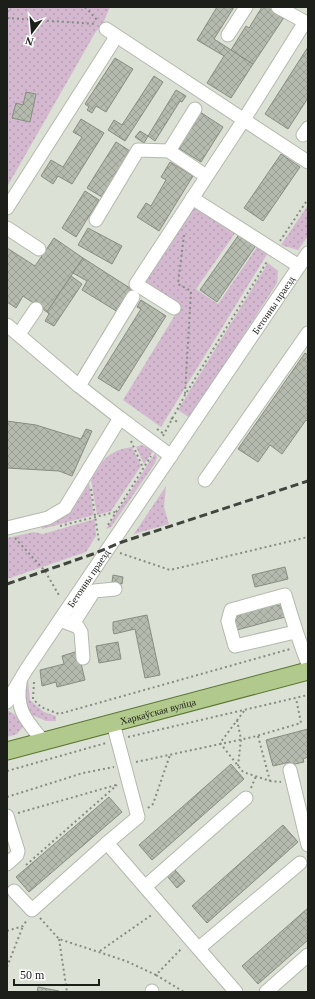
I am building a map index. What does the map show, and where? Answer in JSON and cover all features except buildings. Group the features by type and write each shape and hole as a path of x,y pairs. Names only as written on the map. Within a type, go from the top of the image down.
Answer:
{"main road":[{"name":"Харкаўская вуліца","path":"7,751 308,671"}],"street":[{"path":"228,35 246,7"},
{"path":"174,308 136,284 243,121 305,22 278,7"},
{"path":"106,29 243,121 308,162"},
{"path":"7,208 116,37"},
{"path":"169,151 195,109"},
{"path":"96,220 138,150 169,151 206,176"},
{"path":"192,198 299,266"},
{"path":"7,228 39,250"},
{"name":"Бетонны праезд","path":"7,702 21,677 308,253"},
{"path":"79,386 133,297"},
{"path":"19,334 36,309"},
{"path":"7,325 79,386 171,456"},
{"path":"205,480 307,338"},
{"path":"8,528 48,518 65,508 120,418"},
{"path":"73,624 94,591 115,589"},
{"path":"295,632 235,646 228,621 231,610 285,595 295,632 308,664"},
{"path":"60,619 78,627 81,632 83,658"},
{"path":"21,677 18,703 23,715 43,741"},
{"path":"14,891 32,910 138,817 123,783 118,740 113,723"},
{"path":"290,770 308,845"},
{"path":"146,886 246,798"},
{"path":"7,816 18,851 17,855 7,864"},
{"path":"107,843 146,886 236,992"},
{"path":"199,948 300,863"},
{"path":"266,992 308,956"}],"path":[{"path":"7,12 11,7"},
{"path":"7,18 101,24 84,7"},
{"path":"171,418 274,250 308,199"},
{"path":"184,229 178,284 191,291 185,395"},
{"path":"86,474 90,484 99,543"},
{"path":"8,528 45,571 63,602"},
{"path":"116,551 170,570 308,537"},
{"path":"34,681 33,699 41,707 59,714 301,646"},
{"path":"7,771 118,740 308,695"},
{"path":"245,739 301,723 296,698"},
{"path":"244,710 220,743 243,772 270,781 294,784"},
{"path":"237,720 241,739 238,766"},
{"path":"258,736 270,781"},
{"path":"138,817 153,804 170,755"},
{"path":"7,816 123,783"},
{"path":"22,868 123,783"},
{"path":"28,854 32,859"},
{"path":"99,952 154,914 168,912"},
{"path":"37,915 60,939 126,960 156,975 184,992"},
{"path":"7,967 23,926"},
{"path":"7,931 18,928"},
{"path":"60,939 67,992"},
{"path":"156,975 183,947"}],"shaded area":[{"path":"7,7 110,7 104,21 95,33 7,187"},
{"path":"193,202 238,229 196,289 218,304 259,244 269,251 161,427 123,400 180,307 143,281"},
{"path":"308,205 308,236 298,250 281,245"},
{"path":"268,263 278,271 277,283 190,418 178,410"},
{"path":"141,445 154,450 144,464 136,447"},
{"path":"132,447 141,466 111,511 97,515 91,480 99,467 111,454"},
{"path":"155,453 157,457 155,463 111,527 106,529"},
{"path":"89,483 94,515 42,529 42,526 59,520 71,511"},
{"path":"166,486 164,507 169,524 134,534"},
{"path":"95,519 96,536 86,552 7,579 7,538 34,532 43,534"},
{"path":"28,681 30,700 44,712 56,716 56,721 46,721 28,713 22,691"},
{"path":"8,711 15,715 23,727 17,734 7,737"}],"railway":[{"path":"7,584 93,554 122,542 308,481"}]}
